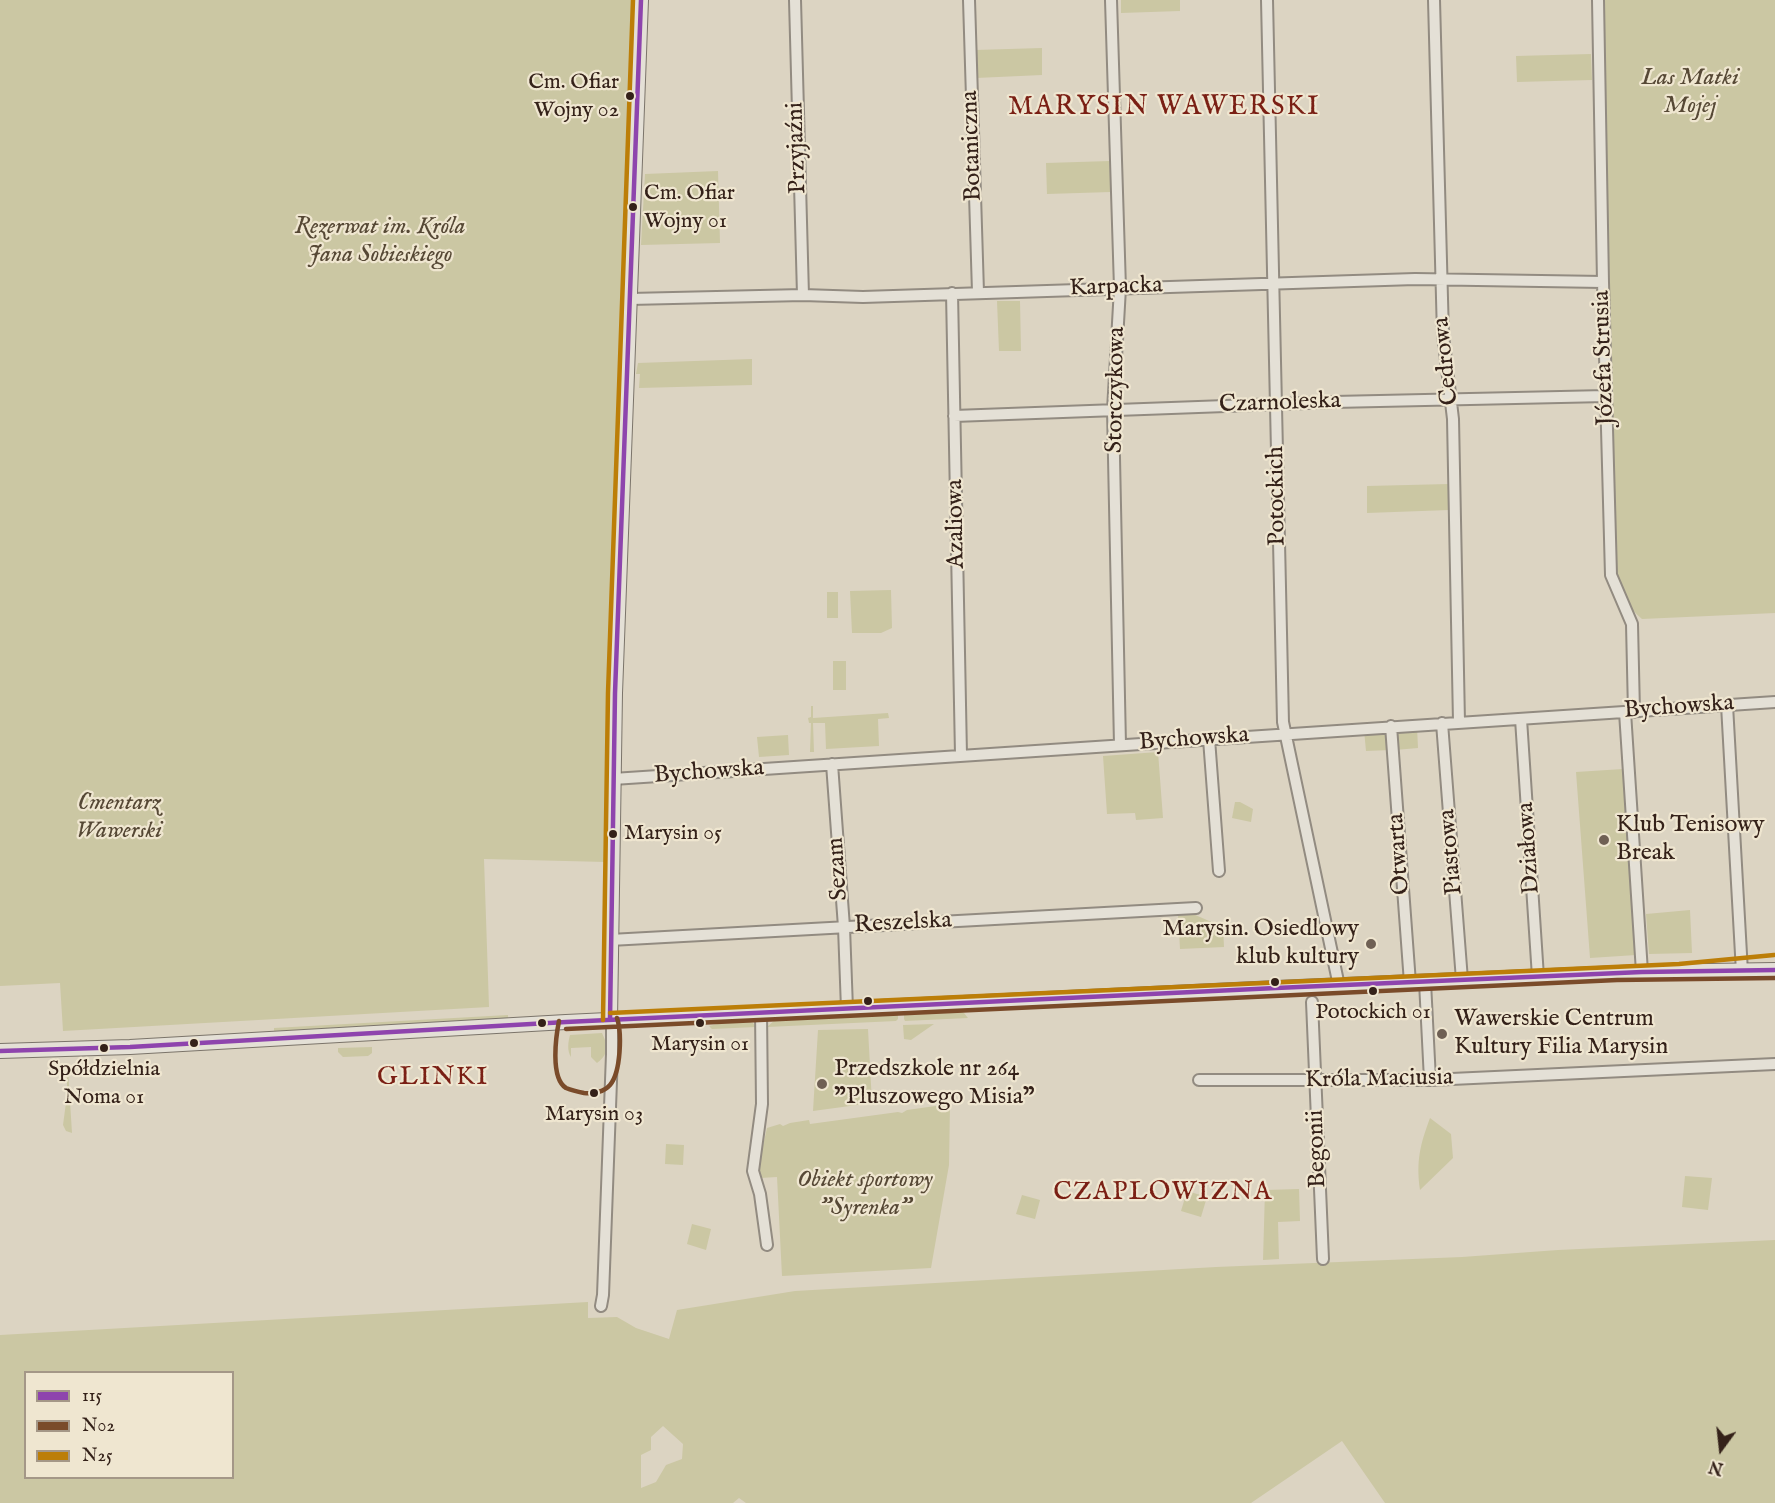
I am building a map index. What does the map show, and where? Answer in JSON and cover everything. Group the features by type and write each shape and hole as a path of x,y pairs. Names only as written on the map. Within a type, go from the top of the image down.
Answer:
{"street":[{"path":"601,1306 612,1054 610,940 613,779 641,0"},
{"name":"Przyjaźni","path":"795,0 803,295"},
{"name":"Botaniczna","path":"969,0 978,292"},
{"name":"Storczykowa","path":"1111,0 1120,288 1113,410 1120,745"},
{"name":"Potockich","path":"1267,0 1272,282 1285,734 1339,986"},
{"name":"Cedrowa","path":"1434,0 1440,280 1443,335 1452,399 1459,722"},
{"name":"Józefa Strusia","path":"1598,0 1611,575 1632,624 1630,712 1642,972"},
{"name":"Karpacka","path":"630,299 803,295 863,297 1416,279 1603,282"},
{"name":"Azaliowa","path":"952,293 961,755"},
{"name":"Czarnoleska","path":"954,416 1276,404 1606,396"},
{"name":"Bychowska","path":"613,779 1775,702"},
{"path":"1727,705 1742,968"},
{"name":"Działowa","path":"1521,718 1538,977"},
{"name":"Piastowa","path":"1442,723 1462,980"},
{"name":"Otwarta","path":"1391,726 1410,983"},
{"path":"1209,740 1219,871"},
{"name":"Sezam","path":"832,764 844,927 847,1009"},
{"name":"Reszelska","path":"610,940 1196,908"},
{"path":"1742,968 1775,962"},
{"path":"0,1051 141,1046 761,1012 1462,980 1742,968 1775,970"},
{"path":"1425,982 1430,1080"},
{"name":"Begonii","path":"1312,1002 1323,1259"},
{"path":"761,1012 762,1104 753,1171 760,1194 767,1245"},
{"name":"Króla Maciusia","path":"1199,1080 1430,1080 1775,1064"}],"green space":[{"path":"0,0 635,0 606,862 484,859 489,1007 63,1031 60,983 0,986"},
{"path":"1121,0 1180,0 1180,11 1121,13"},
{"name":"Las Matki Mojej","path":"1603,0 1775,0 1775,613 1642,619 1622,592 1616,572"},
{"path":"1042,48 1042,75 976,78 975,50"},
{"path":"1591,54 1592,80 1517,82 1516,56"},
{"path":"1110,161 1111,192 1047,194 1046,163"},
{"path":"718,171 720,243 641,245 645,174"},
{"path":"997,301 1020,301 1021,351 999,351"},
{"path":"752,359 752,385 639,388 640,374 636,374 638,363"},
{"path":"1449,484 1449,510 1367,513 1367,486"},
{"path":"891,590 892,628 881,633 852,633 850,591"},
{"path":"827,592 838,592 838,618 827,618"},
{"path":"833,661 846,661 846,690 833,690"},
{"path":"811,706 813,706 813,718 888,713 889,718 878,719 879,746 826,749 825,723 813,723 814,752 810,752 811,723 808,718 811,717"},
{"path":"1417,727 1418,748 1395,750 1395,729"},
{"path":"1383,729 1388,734 1390,750 1366,751 1364,730"},
{"path":"788,735 789,755 759,757 757,737"},
{"path":"1158,752 1163,818 1136,820 1135,813 1107,814 1103,756"},
{"name":"Klub Tenisowy Break","path":"1623,769 1636,955 1590,958 1576,772"},
{"path":"1235,802 1240,802 1253,809 1251,822 1232,818"},
{"path":"1690,910 1692,953 1649,954 1646,914"},
{"path":"1178,914 1193,914 1223,927 1224,947 1180,949"},
{"path":"958,1011 964,1013 968,1018 905,1021 904,1019 904,1014"},
{"path":"898,1014 896,1021 767,1027 775,1020"},
{"path":"508,1015 508,1018 274,1031 274,1028"},
{"path":"747,1021 756,1027 712,1029 709,1026 726,1022"},
{"path":"934,1024 911,1040 904,1039 903,1025"},
{"path":"868,1029 872,1103 813,1111 818,1030"},
{"path":"602,1033 608,1041 607,1048 604,1056 597,1063 591,1057 591,1047 571,1048 571,1057 568,1046 570,1035"},
{"path":"372,1047 372,1053 368,1056 343,1057 338,1052 338,1048"},
{"path":"67,1070 72,1133 66,1131 63,1125 67,1095"},
{"name":"Obiekt sportowy \"Syrenka\"","path":"950,1104 949,1165 931,1268 782,1276 777,1177 760,1178 758,1167 767,1128 809,1120 810,1124 902,1113 907,1110"},
{"path":"1430,1118 1451,1134 1453,1158 1420,1190 1418,1170 1420,1153"},
{"path":"666,1144 684,1145 683,1165 665,1164"},
{"path":"1685,1176 1712,1178 1708,1210 1682,1207"},
{"path":"1299,1189 1300,1221 1278,1222 1279,1259 1263,1260 1265,1190"},
{"path":"1187,1191 1207,1197 1201,1217 1181,1211"},
{"path":"1022,1195 1040,1200 1035,1219 1016,1214"},
{"path":"692,1224 711,1229 706,1250 687,1244"},
{"path":"1775,1240 1775,1503 1385,1503 1342,1441 1251,1503 746,1503 739,1498 733,1503 0,1503 0,1335 588,1302 588,1318 617,1317 636,1328 669,1339 677,1310 795,1291 1216,1267 1462,1257","holes":["663,1426 683,1444 682,1459 666,1465 656,1482 641,1488 641,1455 651,1450 651,1437"]}],"transit line":[{"name":"N25","path":"603,1020 608,693 633,0"},
{"name":"115","path":"610,1020 615,693 641,0"},
{"name":"N25","path":"610,1013 1679,964 1774,955"},
{"name":"115","path":"0,1051 130,1047 566,1022 1276,988 1642,972 1775,970"},
{"name":"N02","path":"566,1029 1617,980 1775,978"},
{"name":"N02","path":"559,1021 555,1056 561,1083 568,1089 591,1093 602,1091 614,1079 620,1042 617,1018"}],"place":[{"name":"Cm. Ofiar Wojny 02","path":"630,96"},
{"name":"Cm. Ofiar Wojny 01","path":"633,207"},
{"name":"Marysin 05","path":"613,834"},
{"name":"Klub Tenisowy Break","path":"1604,840"},
{"name":"Marysin. Osiedlowy klub kultury","path":"1371,944"},
{"name":"Potockich 01","path":"1373,991"},
{"name":"Marysin 01","path":"700,1023"},
{"name":"Wawerskie Centrum Kultury Filia Marysin","path":"1442,1034"},
{"name":"Spółdzielnia Noma 01","path":"104,1048"},
{"name":"Przedszkole nr 264 \"Pluszowego Misia\"","path":"822,1084"},
{"name":"Marysin 03","path":"594,1093"}],"district":[{"name":"MARYSIN WAWERSKI","path":"1164,108"},
{"name":"GLINKI","path":"433,1079"},
{"name":"CZAPLOWIZNA","path":"1163,1194"}],"park label":[{"name":"Rezerwat im. Króla Jana Sobieskiego","path":"380,242"},
{"name":"Cmentarz Wawerski","path":"119,818"}]}
